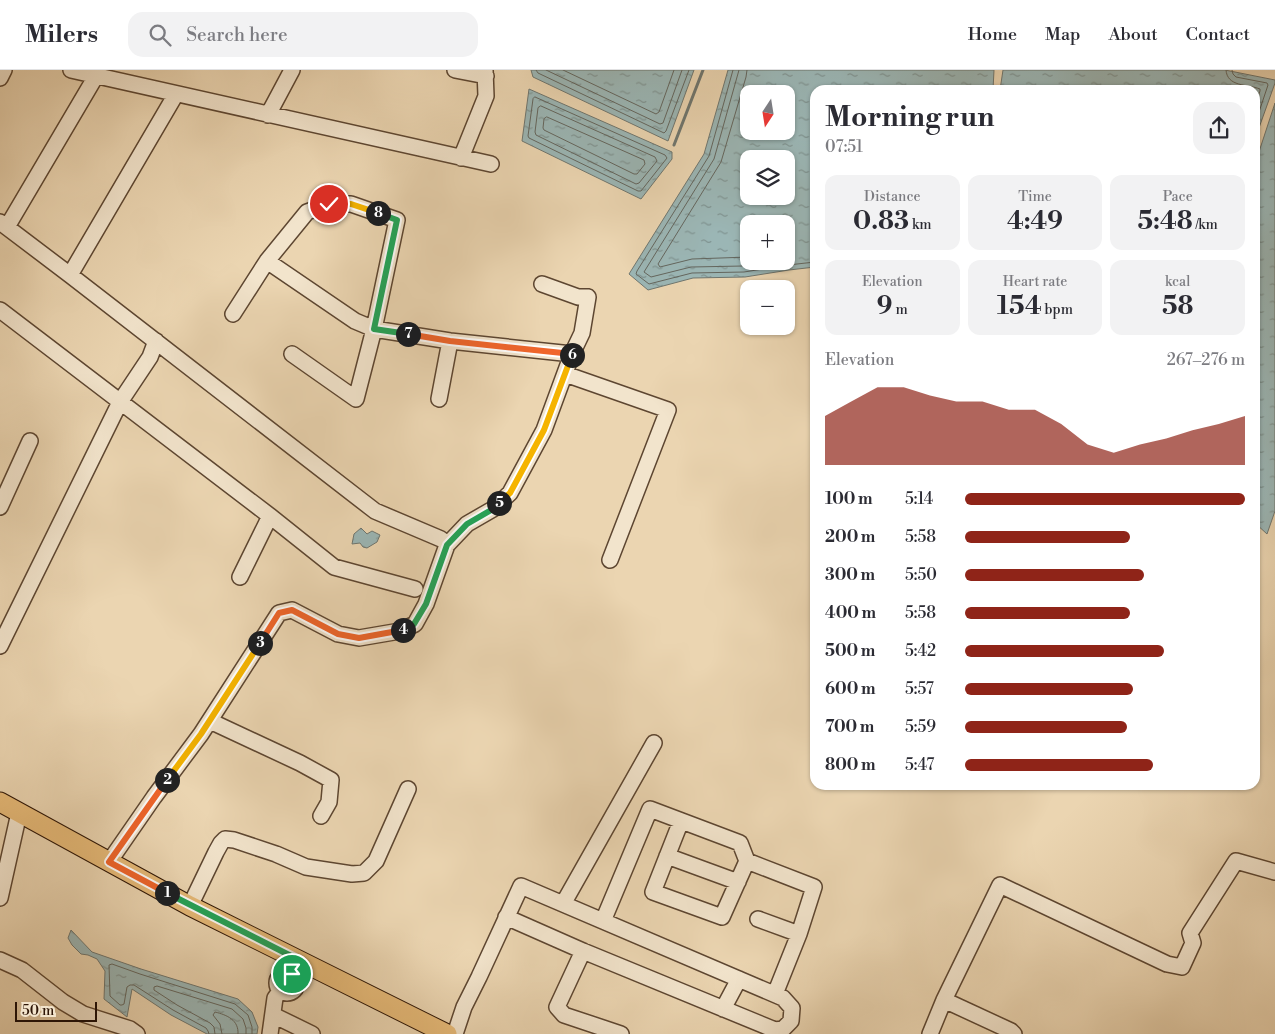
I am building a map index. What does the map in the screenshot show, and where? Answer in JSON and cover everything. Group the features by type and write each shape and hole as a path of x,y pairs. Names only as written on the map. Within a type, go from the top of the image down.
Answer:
{"main road":[{"path":"0,802 190,906 297,968 447,1034"}],"street":[{"path":"0,78 4,70"},
{"path":"70,70 490,164"},
{"path":"268,115 292,70"},
{"path":"455,70 486,73 486,96 461,158"},
{"path":"96,76 3,225 375,511 441,539"},
{"path":"70,275 176,94"},
{"path":"233,314 267,261 307,212 329,204 351,204 397,220 374,329 356,399 292,354"},
{"path":"267,261 355,321 374,329 450,341 572,354"},
{"path":"109,862 210,721 279,613 292,610 338,634 359,638 400,631 414,624 426,604 447,545 467,524 493,509 510,493 544,430 572,354 582,333 588,297 578,297 542,284"},
{"path":"0,310 334,567 415,589"},
{"path":"0,646 120,402 150,357 156,341"},
{"path":"439,399 450,341"},
{"path":"565,374 668,410 610,560"},
{"path":"0,505 30,441"},
{"path":"240,577 270,516"},
{"path":"210,721 300,763 331,780 329,802 321,816"},
{"path":"563,904 654,743"},
{"path":"190,906 216,852 225,839 234,840 276,854 306,867 352,874 364,873 376,861 408,788"},
{"path":"603,921 650,809 740,843 747,861 722,917 654,892 681,821"},
{"path":"0,898 19,813"},
{"path":"667,856 738,882"},
{"path":"747,861 814,887 799,934 775,994"},
{"path":"930,1034 944,1000 1000,884 1167,964 1182,967 1194,942 1190,934 1236,861 1275,872"},
{"path":"455,1034 464,1007 480,977 506,917 521,886 783,998 792,1008 791,1021 783,1029 775,1030 583,951 506,917"},
{"path":"758,919 799,934"},
{"path":"583,951 557,1007 564,1015 621,1034"},
{"path":"0,960 22,970 63,1002 83,1014 130,1029 137,1034"},
{"path":"270,1034 275,998 280,990 277,987 277,979 280,975 297,968"},
{"path":"723,1009 738,979"},
{"path":"944,1000 1014,1034"},
{"path":"273,1015 312,1034"}],"water":[{"path":"531,70 694,70 668,141 533,77"},
{"path":"728,70 994,70 993,85 810,85 810,268 795,269 795,215 740,215 740,270 789,270 745,277 693,278 648,290 629,274 704,154"},
{"path":"1003,70 1225,70 1275,80 1260,125 1260,85 1001,85"},
{"path":"529,89 672,152 672,159 641,199 522,141"},
{"path":"1275,103 1275,511 1267,534 1260,528 1260,149"},
{"path":"361,528 367,534 372,531 380,535 377,542 367,548 363,547 360,543 352,544 354,534"},
{"path":"71,930 92,952 238,999 252,1012 258,1027 257,1034 207,1034 171,1015 132,989 127,1017 104,999 105,971 97,959 81,954 72,945 68,938"}],"waterway":[{"path":"674,145 703,70"}],"route":[{"path":"292,974 301,961 190,906 109,862 201,734 279,613 292,610 338,634 359,638 400,631 414,624 426,604 447,545 467,524 493,509 510,493 544,430 572,354 450,341 374,329 397,220 351,204 329,204"}]}
